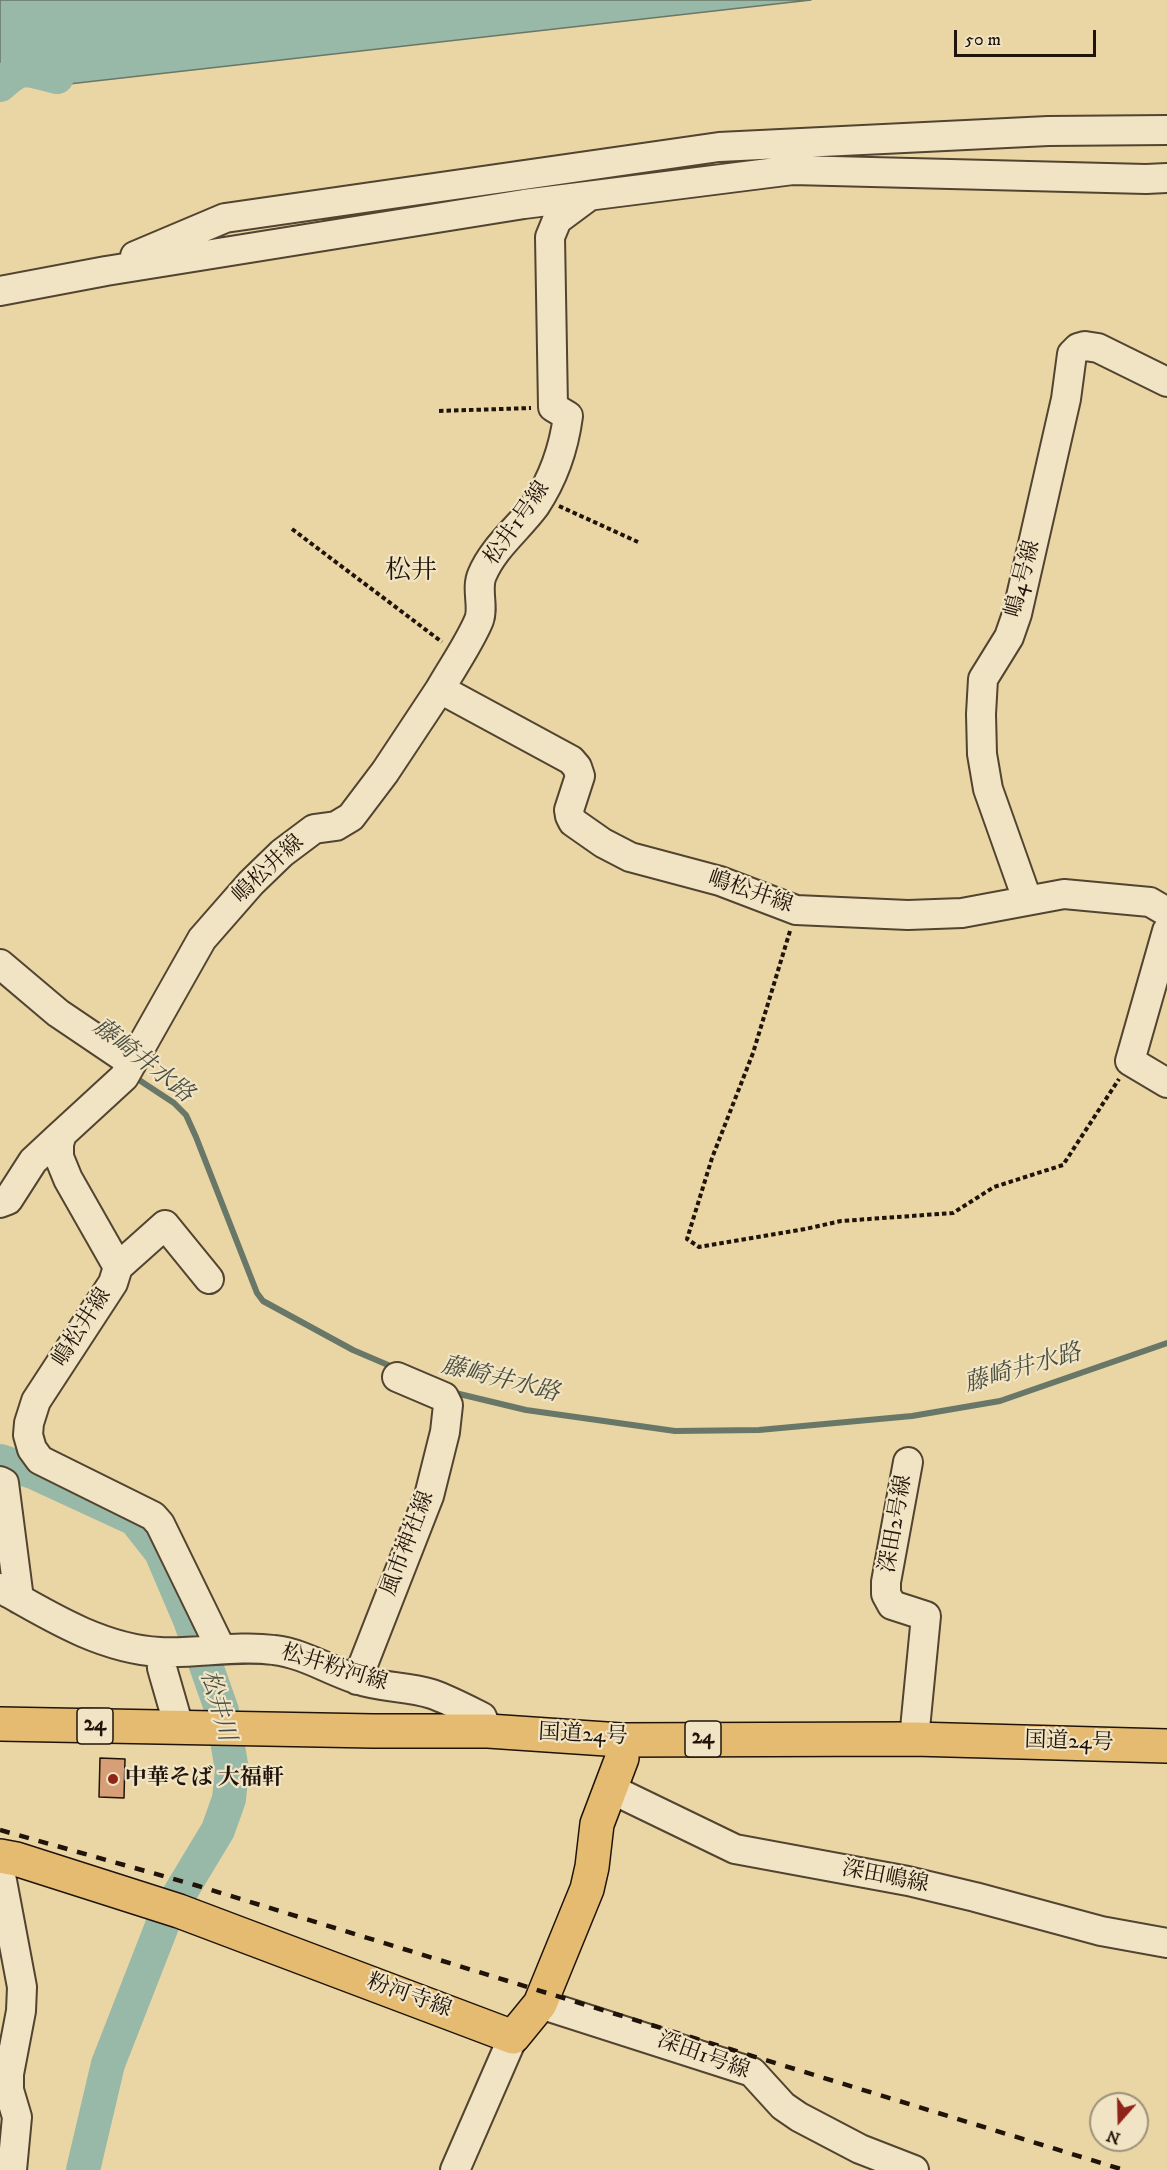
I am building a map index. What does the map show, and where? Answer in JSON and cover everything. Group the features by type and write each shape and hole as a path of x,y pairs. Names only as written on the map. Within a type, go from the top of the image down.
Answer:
{"main road":[{"name":"国道24号","path":"0,1724 488,1731 621,1740 914,1739 1167,1746"},
{"path":"513,2037 540,2004 587,1888 592,1868 597,1824 622,1758 621,1740"},
{"name":"粉河寺線","path":"0,1856 16,1859 169,1908 513,2037"}],"street":[{"path":"90,274 225,218 718,147 1048,130 1167,130"},
{"path":"0,291 90,274 524,204 793,170 1167,178"},
{"path":"553,407 550,237 557,220 589,196"},
{"name":"嶋4号線","path":"1027,899 987,789 981,734 983,679 1009,637 1017,614 1066,399 1072,354 1078,348 1085,346 1098,348 1167,382"},
{"name":"松井1号線","path":"440,688 480,619 481,576 494,554 540,497 552,476 565,436 568,416 553,407"},
{"name":"嶋松井線","path":"216,1649 160,1524 153,1516 40,1460 32,1449 28,1435 29,1423 36,1401 112,1283 118,1267 68,1179 59,1157 59,1144 62,1134 129,1069 202,939 282,853 314,829 336,826 351,817 385,772 440,688 571,760 580,776 569,810 570,816 573,822 603,843 630,856 720,881 796,910 908,915 962,913 1027,899 1064,894 1150,902 1167,912"},
{"path":"1167,931 1130,1061 1167,1083"},
{"path":"0,964 129,1069"},
{"path":"0,1203 8,1200 33,1161 62,1134"},
{"path":"118,1267 165,1225 208,1279"},
{"name":"風市神社線","path":"357,1680 429,1496 445,1432 448,1405 444,1397 397,1377"},
{"name":"深田2号線","path":"908,1462 886,1581 886,1594 892,1605 926,1616 914,1739"},
{"path":"0,1481 4,1483 9,1593"},
{"name":"松井粉河線","path":"9,1593 54,1618 127,1648 164,1652 216,1649 275,1650 316,1663 357,1680 432,1694 482,1717 488,1731"},
{"path":"164,1652 162,1668 185,1727"},
{"name":"深田嶋線","path":"611,1789 735,1849 908,1881 975,1896 1101,1931 1167,1943"},
{"path":"0,1870 22,1987 21,2011 9,2074 9,2090 16,2124 12,2170"},
{"name":"深田1号線","path":"540,2004 752,2072 783,2106 799,2117 860,2149 914,2170"},
{"path":"455,2170 513,2037"}],"path":[{"path":"439,411 553,407"},
{"path":"540,497 638,542"},
{"path":"292,528 459,655"},
{"path":"796,910 753,1053 712,1158 687,1239 699,1246 841,1221 953,1213 994,1187 1063,1166 1130,1061"}],"shaded area":[{"path":"0,0 811,0 60,85 0,71"}],"building":[{"path":"100,1758 125,1759 124,1798 99,1797"}],"waterway":[{"name":"松井川","path":"0,85 15,73 27,70 57,77"},
{"name":"藤崎井水路","path":"133,1076 174,1103 186,1115 257,1293 263,1301 353,1350 395,1368"},
{"name":"藤崎井水路","path":"451,1392 526,1410 675,1431 759,1430 912,1416 1000,1401 1167,1343"},
{"name":"松井川","path":"0,1461 33,1472 135,1519 161,1552 190,1620 222,1711 232,1770 229,1799 218,1830 165,1918 108,2064 83,2170"}],"railway":[{"path":"0,1830 195,1885 1124,2170"}],"place":[{"name":"中華そば 大福軒","path":"113,1779"}],"district":[{"name":"松井","path":"411,573"}]}
